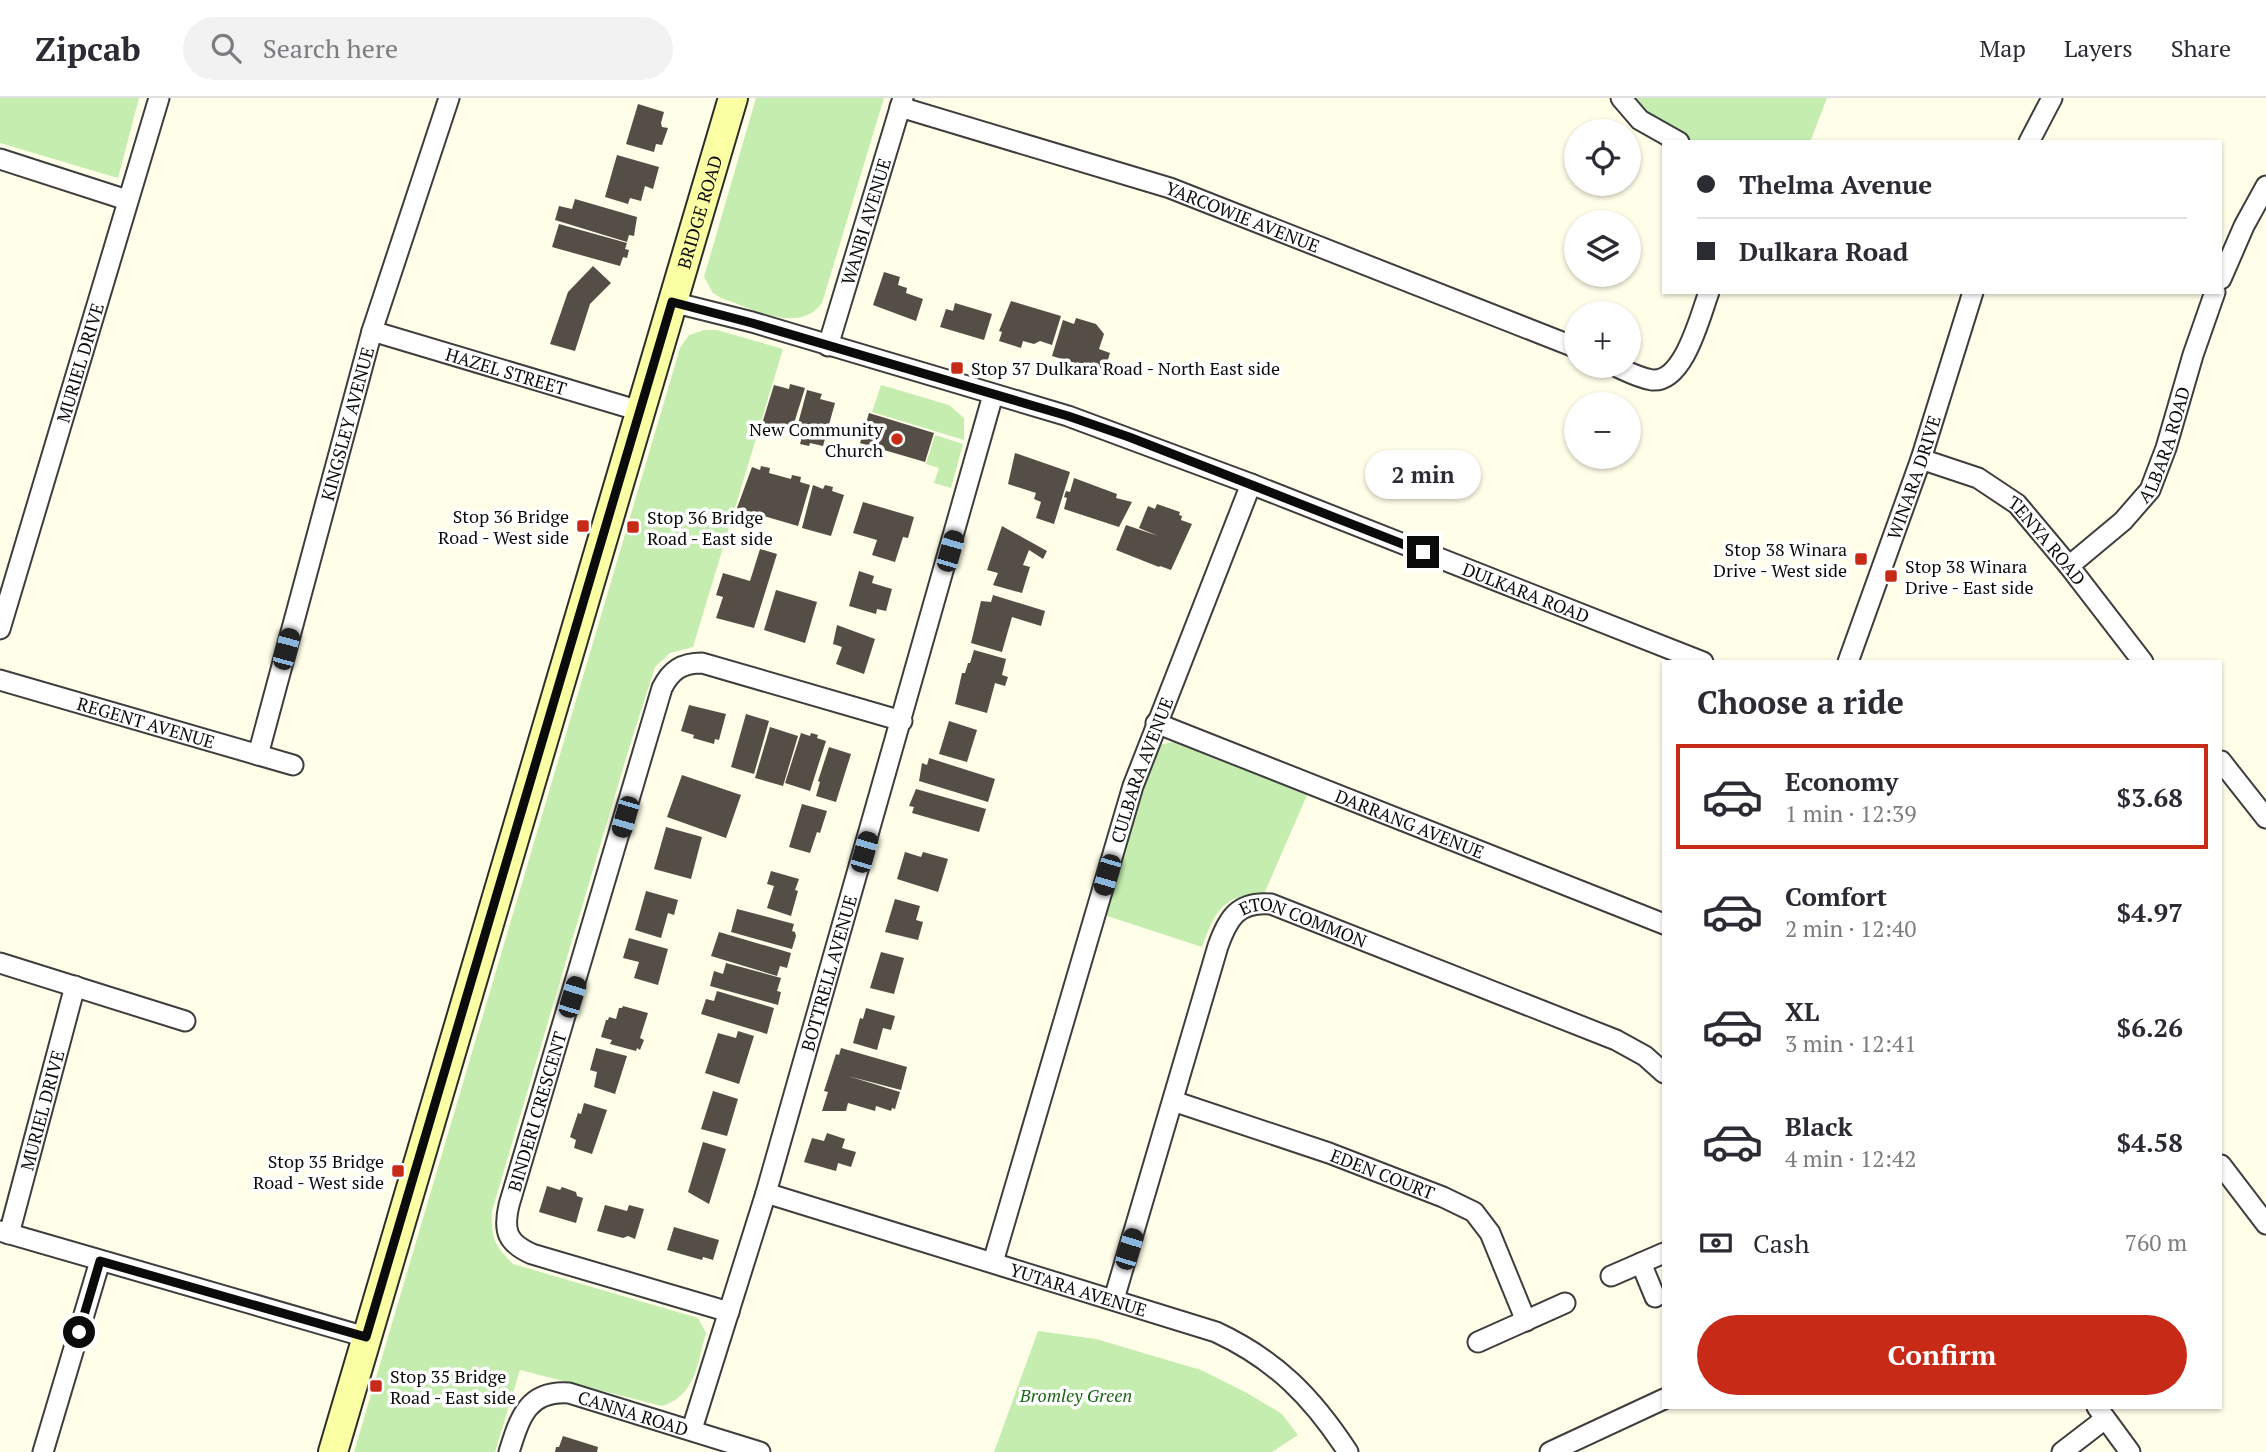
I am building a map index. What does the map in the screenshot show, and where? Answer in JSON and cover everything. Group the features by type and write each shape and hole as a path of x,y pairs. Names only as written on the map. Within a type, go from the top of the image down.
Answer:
{"main road":[{"name":"BRIDGE ROAD","path":"333,1452 733,98"}],"street":[{"name":"MURIEL DRIVE","path":"0,629 159,98"},
{"name":"KINGSLEY AVENUE","path":"258,755 372,331 449,98"},
{"path":"1621,98 1640,120 1675,140"},
{"path":"2030,140 2052,98"},
{"name":"WANBI AVENUE","path":"828,346 902,102"},
{"name":"YARCOWIE AVENUE","path":"902,102 1170,188 1564,343"},
{"path":"0,159 127,200"},
{"path":"2222,277 2244,226 2266,186"},
{"path":"1641,376 1652,380 1670,374 1683,359 1708,294"},
{"name":"WINARA DRIVE","path":"1849,660 1921,459 1972,294"},
{"name":"ALBARA ROAD","path":"2069,566 2123,521 2150,490 2166,449 2193,355 2214,294"},
{"name":"DULKARA ROAD","path":"672,302 1080,420 1251,484 1698,660"},
{"name":"HAZEL STREET","path":"372,331 640,411"},
{"name":"BOTTRELL AVENUE","path":"691,1429 766,1193 993,395"},
{"name":"TENYA ROAD","path":"1921,459 1978,478 2005,494 2029,516 2141,660"},
{"name":"CULBARA AVENUE","path":"993,1262 1133,786 1251,484"},
{"name":"BINDERI CRESCENT","path":"729,1312 519,1248 508,1233 506,1218 509,1205 667,678 683,665 702,663 902,721"},
{"name":"REGENT AVENUE","path":"0,680 293,765"},
{"name":"DARRANG AVENUE","path":"1156,723 1662,923"},
{"path":"2222,762 2263,809"},
{"name":"ETON COMMON","path":"1114,1299 1216,955 1228,921 1247,906 1264,903 1301,915 1616,1040 1645,1056 1662,1071"},
{"path":"0,963 185,1021"},
{"name":"MURIEL DRIVE","path":"4,1232 75,986"},
{"name":"EDEN COURT","path":"1173,1101 1329,1153 1443,1197 1474,1212 1490,1233 1526,1321"},
{"path":"2222,1166 2266,1224"},
{"name":"YUTARA AVENUE","path":"766,1193 1216,1332 1280,1370 1307,1395 1348,1452"},
{"path":"4,1232 366,1337"},
{"path":"1611,1276 1662,1254"},
{"path":"43,1452 100,1261"},
{"path":"1641,1263 1655,1297"},
{"path":"1478,1342 1565,1303"},
{"name":"CANNA ROAD","path":"509,1452 523,1418 536,1399 544,1394 569,1393 760,1452"},
{"path":"1550,1452 1662,1400"},
{"path":"2062,1452 2101,1413 2130,1452"}],"green space":[{"path":"0,98 139,98 118,178 0,143"},
{"path":"756,98 884,98 822,303 801,317 774,316 721,298 713,293 704,277"},
{"path":"1627,98 1827,98 1811,140 1690,140 1665,130"},
{"path":"704,330 717,330 783,349 693,647 670,653 655,667 492,1211 493,1235 502,1252 513,1264 698,1318 706,1333 697,1367 682,1395 662,1406 520,1370 495,1452 354,1452 680,348 689,335"},
{"path":"881,385 949,405 964,418 964,440 872,412"},
{"path":"935,435 963,444 951,488 934,483 939,468 926,464"},
{"path":"1174,742 1307,795 1264,894 1239,897 1230,901 1217,914 1202,947 1101,914 1148,758 1158,745"},
{"name":"Bromley Green","path":"1038,1331 1096,1339 1201,1370 1282,1414 1298,1435 1272,1452 994,1452"}],"building":[{"path":"638,104 664,112 662,127 668,128 662,145 656,144 654,152 626,144"},
{"path":"617,155 659,167 653,189 645,186 641,201 630,198 628,204 605,197"},
{"path":"575,199 637,217 634,236 629,235 627,242 555,220 559,206 572,209"},
{"path":"559,224 627,243 627,258 623,257 620,266 552,247"},
{"path":"593,266 611,283 590,304 575,351 550,344 568,292"},
{"path":"884,272 900,277 898,285 907,288 906,293 923,299 916,321 873,305"},
{"path":"1011,301 1061,316 1052,345 1040,341 1034,344 1023,341 1021,348 999,341 1002,332 999,331"},
{"path":"955,303 992,314 984,340 940,327 946,309 953,311"},
{"path":"1076,318 1096,324 1104,334 1099,349 1110,353 1105,369 1095,369 1052,356 1063,320 1074,324"},
{"path":"790,384 805,388 791,433 784,431 782,438 773,435 774,431 761,427 774,385 789,389"},
{"path":"807,390 822,394 820,399 835,403 823,446 800,444 802,437 795,435"},
{"name":"New Community Church","path":"869,413 934,433 925,462 860,443"},
{"path":"1015,453 1070,472 1054,524 1036,518 1041,502 1034,499 1036,493 1008,484"},
{"path":"761,466 770,468 769,473 791,479 792,475 801,477 800,482 810,485 798,526 737,508 752,467 760,470"},
{"path":"1074,478 1117,494 1116,498 1132,502 1119,527 1064,509 1067,498 1064,497 1066,491 1070,492"},
{"path":"813,485 823,489 825,485 833,487 832,491 844,495 831,536 802,528"},
{"path":"863,502 914,517 908,538 903,537 895,562 872,555 877,540 853,533"},
{"path":"1157,504 1180,512 1181,520 1192,524 1171,570 1116,550 1126,525 1158,536 1139,528 1148,506 1155,509"},
{"path":"1002,526 1047,551 1043,559 1029,550 1023,565 1030,567 1022,593 993,585 998,573 987,570"},
{"path":"760,549 777,554 754,628 716,618 723,597 716,595 723,573 750,581"},
{"path":"859,571 874,576 872,583 892,589 886,611 877,609 876,614 849,606"},
{"path":"776,590 817,602 805,643 764,630"},
{"path":"993,595 1045,611 1041,626 1012,617 1002,652 971,643 981,601 991,602"},
{"path":"837,625 875,639 864,674 836,664 842,647 833,644"},
{"path":"974,650 1006,659 1002,675 1008,677 1005,686 995,683 987,713 955,704 962,673 965,673"},
{"path":"689,705 726,714 719,740 715,739 714,744 693,738 694,735 681,731"},
{"path":"746,714 769,721 754,774 731,767"},
{"path":"949,721 977,730 967,762 939,754"},
{"path":"770,727 798,736 783,786 755,778"},
{"path":"801,733 818,735 817,738 826,741 810,791 785,783"},
{"path":"829,747 851,754 836,802 816,796"},
{"path":"929,758 995,779 988,802 919,781 922,763 927,765"},
{"path":"682,775 741,795 726,838 667,817"},
{"path":"916,789 986,809 979,832 912,813 914,807 909,806"},
{"path":"802,804 827,811 810,853 789,847"},
{"path":"666,827 702,837 691,879 654,869"},
{"path":"905,852 921,857 923,852 948,859 938,892 897,879"},
{"path":"771,871 799,879 791,916 767,908 774,886 767,884"},
{"path":"646,891 678,900 674,915 668,913 661,938 635,930"},
{"path":"895,899 920,906 916,920 923,922 918,940 885,932"},
{"path":"737,909 794,924 792,931 796,936 792,949 731,932"},
{"path":"719,932 791,953 787,968 780,966 777,976 711,956"},
{"path":"629,938 668,949 658,985 634,978 639,962 623,958"},
{"path":"881,952 904,958 894,994 870,988"},
{"path":"726,963 781,978 777,991 781,992 778,1005 710,986 714,971 723,974"},
{"path":"717,991 774,1008 767,1034 701,1014 706,999 714,1001"},
{"path":"623,1006 648,1013 640,1038 644,1040 640,1050 610,1044 612,1040 601,1037 606,1020 609,1017 616,1019 619,1008"},
{"path":"866,1008 895,1016 891,1030 883,1028 877,1050 853,1043 860,1018 863,1019"},
{"path":"738,1031 754,1036 739,1084 705,1073 718,1033 736,1038"},
{"path":"596,1048 627,1056 615,1094 594,1087 597,1072 590,1070"},
{"path":"841,1048 907,1067 901,1090 848,1076 900,1092 895,1109 892,1108 891,1111 876,1106 875,1111 848,1103 846,1111 822,1111 828,1092 824,1091 836,1054 839,1055"},
{"path":"713,1091 738,1099 727,1136 701,1129"},
{"path":"584,1103 607,1110 592,1154 574,1148 576,1140 570,1137"},
{"path":"827,1133 845,1139 842,1148 856,1152 851,1167 838,1163 836,1171 804,1162 812,1138 824,1141"},
{"path":"703,1142 726,1149 709,1204 688,1192"},
{"path":"547,1186 560,1190 562,1187 583,1198 576,1223 539,1212"},
{"path":"605,1205 627,1211 629,1205 644,1209 635,1239 597,1231"},
{"path":"674,1227 719,1240 713,1260 703,1257 702,1260 667,1250"},
{"path":"563,1436 598,1447 597,1452 555,1452"}],"place":[{"name":"Stop 37 Dulkara Road - North East side","path":"957,368"},
{"name":"New Community Church","path":"897,439"},
{"name":"Stop 36 Bridge Road - West side","path":"583,526"},
{"name":"Stop 36 Bridge Road - East side","path":"633,527"},
{"name":"Stop 38 Winara Drive - West side","path":"1861,559"},
{"name":"Stop 38 Winara Drive - East side","path":"1891,576"},
{"name":"Stop 35 Bridge Road - West side","path":"398,1171"},
{"name":"Stop 35 Bridge Road - East side","path":"376,1386"}],"route":[{"path":"79,1332 100,1261 366,1337 672,302 1068,416 1129,437 1423,552"}]}
